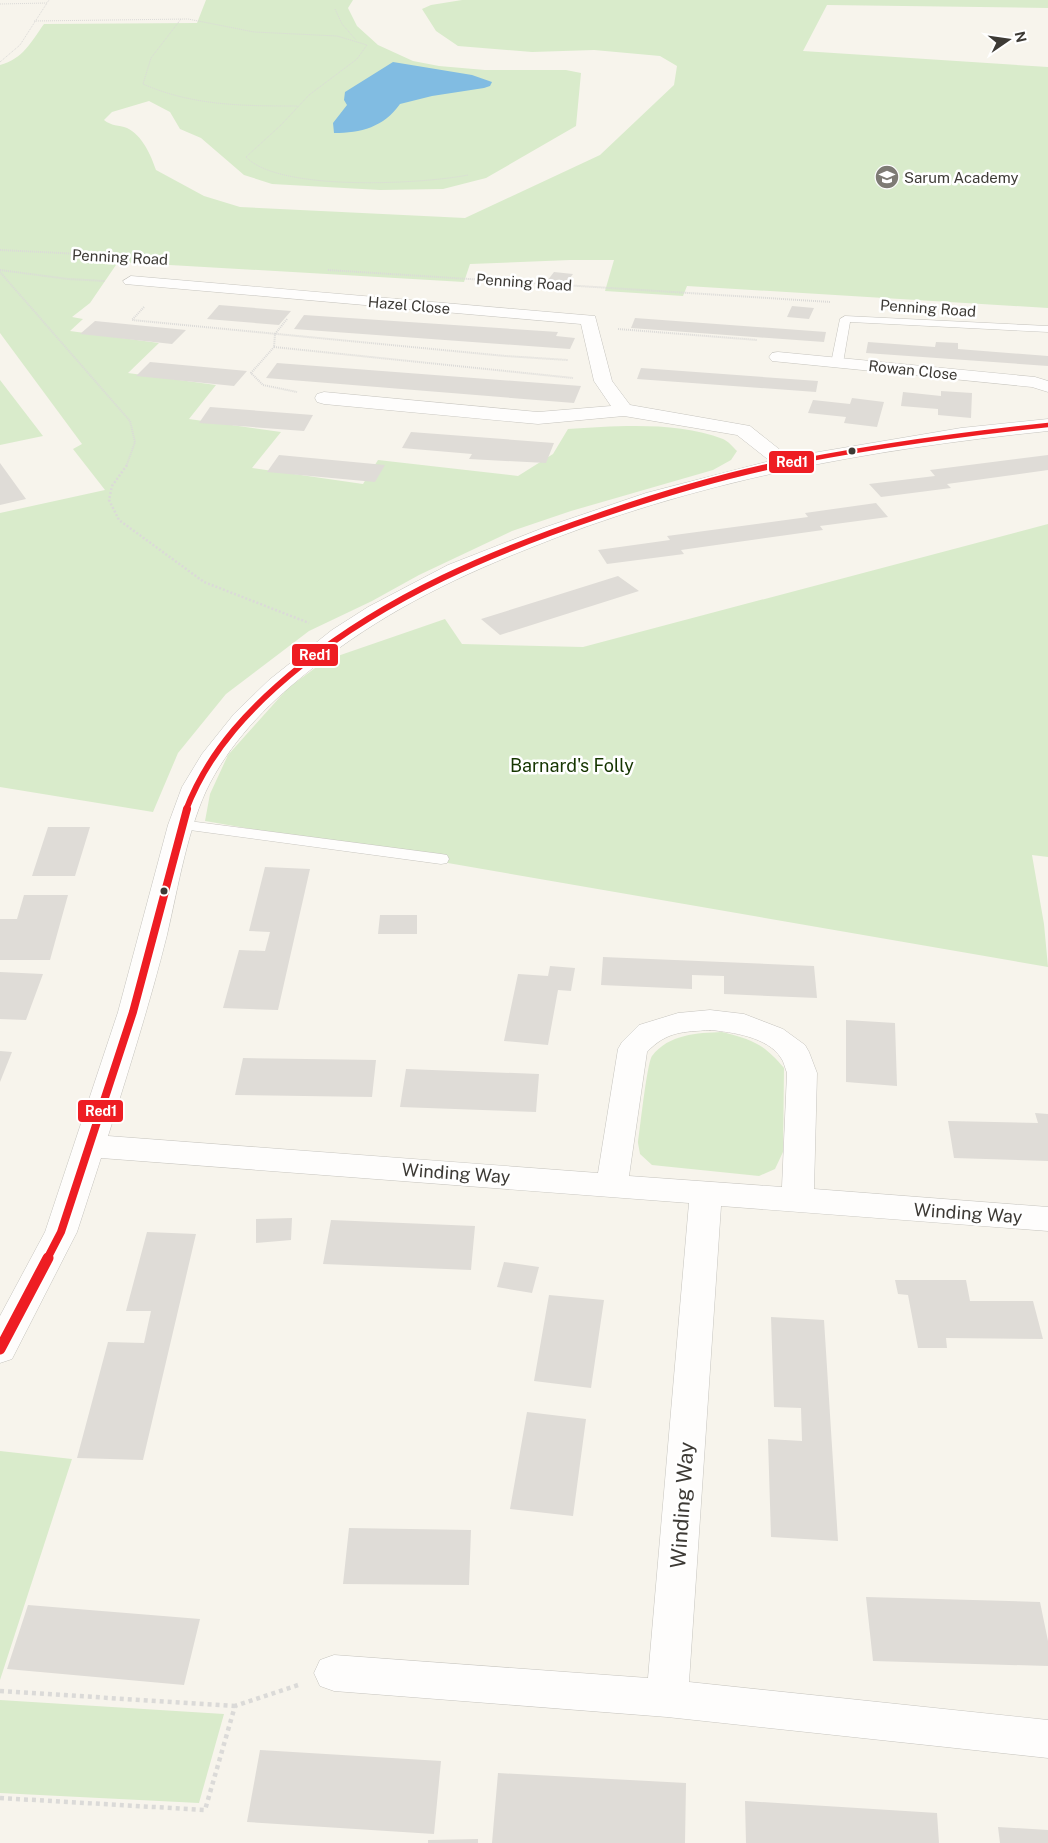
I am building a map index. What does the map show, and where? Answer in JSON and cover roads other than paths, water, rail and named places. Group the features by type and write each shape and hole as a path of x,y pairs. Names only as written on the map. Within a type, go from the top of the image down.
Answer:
{"street":[{"name":"Hazel Close","path":"131,282 589,320 603,381 624,410"},
{"name":"Rowan Close","path":"778,357 1036,382 1048,387"},
{"path":"324,398 538,418 624,410 743,430 785,463"},
{"path":"0,1349 61,1232 133,1012 181,825 195,787 214,754 242,720 277,685 340,635 419,588 503,550 653,497 701,483 785,463 961,434 1048,425"},
{"path":"612,1185 633,1049 649,1032 678,1023 710,1020 744,1024 773,1036 794,1052 802,1073 798,1200"},
{"name":"Winding Way","path":"90,1146 1048,1219"},
{"name":"Winding Way","path":"667,1698 706,1192"},
{"path":"334,1673 667,1698 1048,1739"}],"lane":[{"path":"837,363 845,319 1048,329"},
{"path":"181,825 441,859"}],"water":[{"path":"393,62 472,75 492,82 490,86 484,88 432,96 400,104 387,118 371,127 353,132 334,133 333,123 347,105 344,100 345,92"}],"place":[{"name":"Sarum Academy","path":"887,177"}],"park label":[{"name":"Barnard's Folly","path":"572,765"}]}
